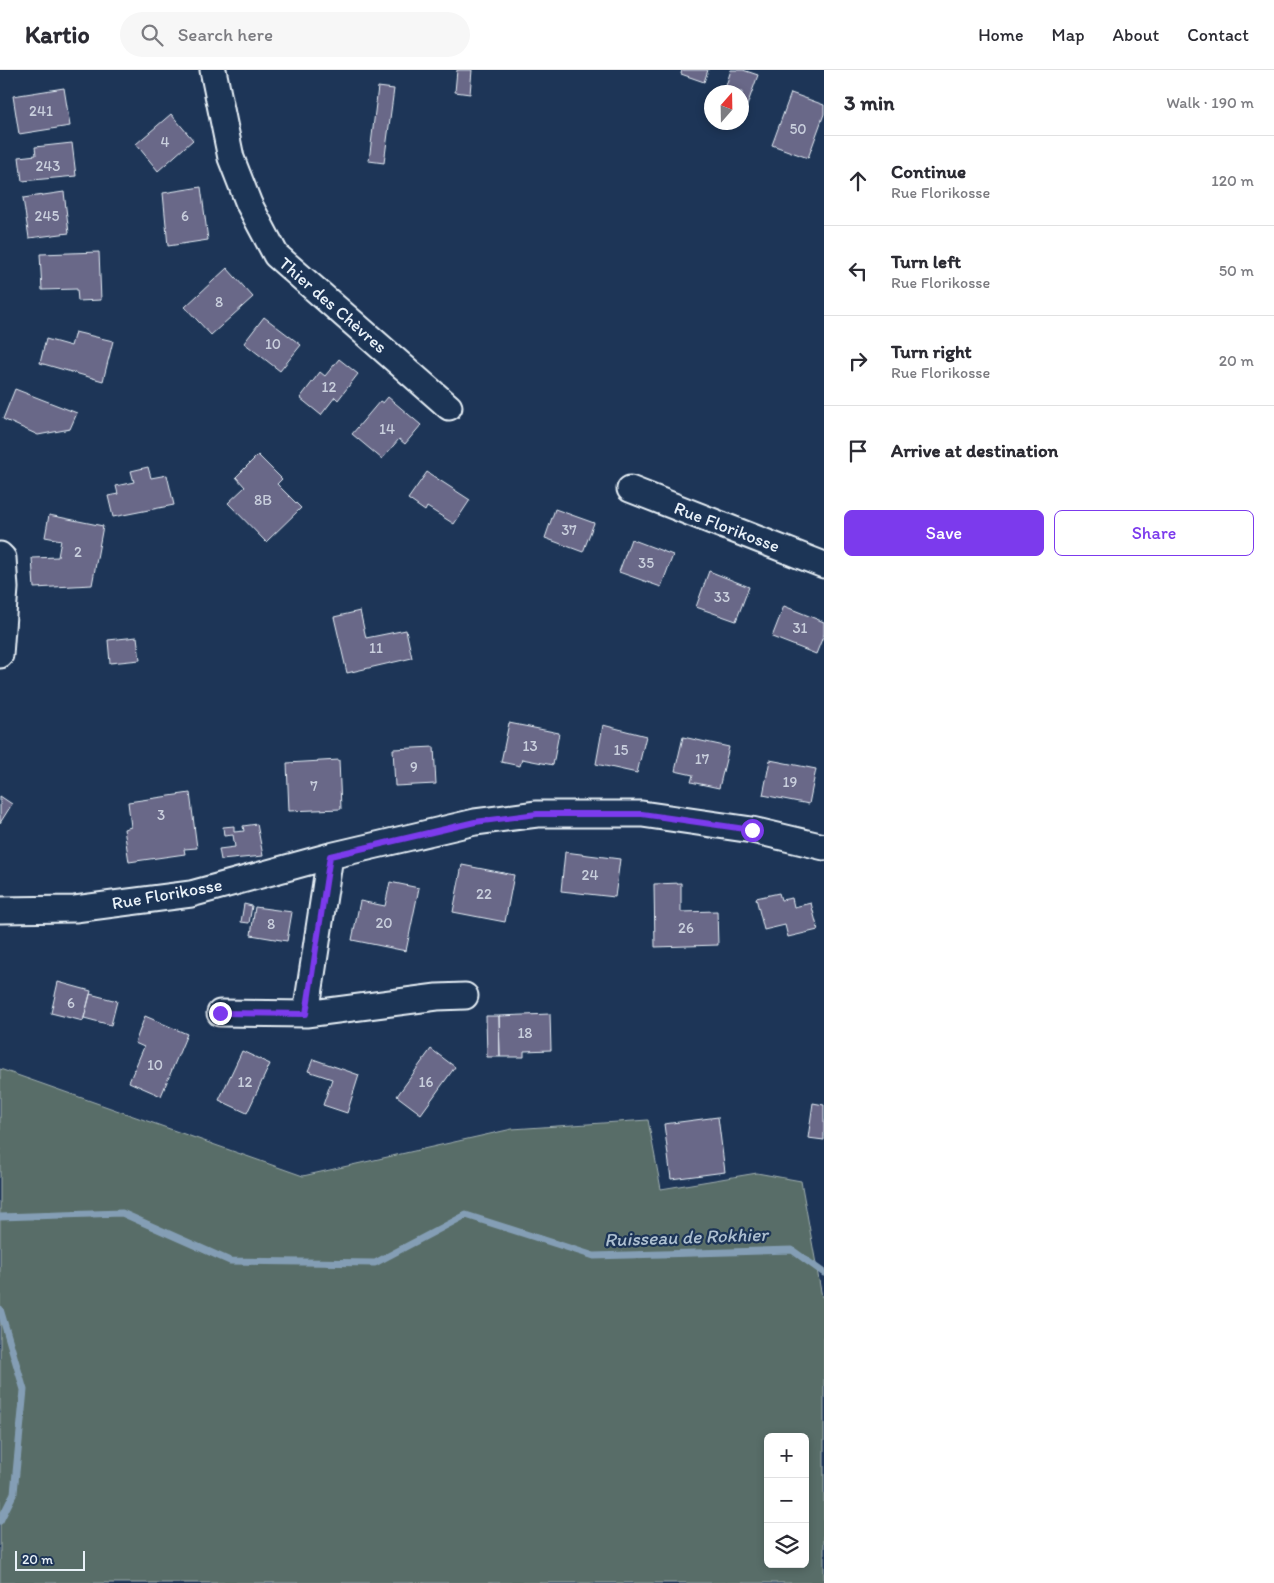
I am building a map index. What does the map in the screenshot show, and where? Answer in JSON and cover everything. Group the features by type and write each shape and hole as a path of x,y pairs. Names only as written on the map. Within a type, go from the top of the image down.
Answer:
{"street":[{"name":"Thier des Chèvres","path":"213,70 231,158 249,204 276,255 449,406"},
{"name":"Rue Florikosse","path":"630,488 824,565"},
{"path":"0,554 5,588 0,655"},
{"name":"Rue Florikosse","path":"0,910 75,909 192,894 330,856 475,822 537,814 642,814 752,830 824,847"},
{"path":"306,1014 330,856"},
{"path":"220,1013 306,1014 437,997 465,996"}],"green space":[{"path":"0,1069 303,1176 512,1129 648,1120 661,1189 757,1173 801,1181 822,1297 824,1298 824,1583 0,1583"}],"building":[{"path":"457,70 472,70 470,94 455,92"},
{"path":"682,70 708,70 704,82 681,74"},
{"path":"731,70 743,70 758,75 749,100 749,85 726,85"},
{"path":"378,87 394,89 384,163 369,161"},
{"path":"64,88 70,126 19,134 13,96"},
{"path":"791,93 824,105 824,114 808,158 772,145"},
{"path":"171,114 193,140 158,171 136,144"},
{"path":"72,143 76,176 22,181 19,157 36,155 35,147"},
{"path":"201,187 208,240 168,246 163,193"},
{"path":"64,192 69,233 29,238 23,198"},
{"path":"99,252 101,300 78,301 77,289 42,290 40,254"},
{"path":"227,268 253,297 211,335 185,307"},
{"path":"264,317 301,345 280,371 244,343"},
{"path":"75,332 113,341 103,381 40,363 46,339 71,346"},
{"path":"339,359 358,374 338,400 335,397 321,415 300,398 320,372 325,376"},
{"path":"15,389 77,413 70,429 38,435 3,419"},
{"path":"388,397 421,425 405,444 399,439 382,459 352,434 380,401 383,403"},
{"path":"258,455 282,479 277,484 301,508 266,542 228,503 245,487 236,477"},
{"path":"148,467 151,478 167,475 174,505 113,517 108,496 118,494 116,486 134,482 131,471"},
{"path":"427,472 470,500 454,524 427,507 425,511 408,499"},
{"path":"555,509 594,523 583,552 545,538"},
{"path":"49,515 103,526 92,585 34,588 32,558 58,557 61,540 45,537"},
{"path":"631,539 673,555 661,587 619,572"},
{"path":"709,571 749,587 736,621 696,607"},
{"path":"784,606 824,622 824,634 816,654 772,637"},
{"path":"360,611 366,638 406,630 412,658 347,673 334,617"},
{"path":"137,637 140,660 110,663 108,640"},
{"path":"509,723 559,733 553,765 522,759 520,766 501,762"},
{"path":"603,725 646,736 637,773 596,764"},
{"path":"683,737 729,747 719,788 691,782 693,775 675,771"},
{"path":"434,747 436,784 395,786 393,749"},
{"path":"339,760 341,809 289,811 287,763"},
{"path":"770,760 816,769 809,804 763,795"},
{"path":"190,793 197,848 184,849 185,854 129,862 124,829 131,827 128,802"},
{"path":"0,796 12,804 0,823"},
{"path":"257,824 263,856 221,860 219,849 235,847 233,835 224,836 223,827 234,826 234,832 244,831 243,826"},
{"path":"565,852 620,859 615,897 561,891"},
{"path":"462,865 514,875 505,922 453,912"},
{"path":"390,882 419,888 406,951 352,940 360,901 385,906"},
{"path":"681,883 681,912 717,911 718,945 655,947 654,884"},
{"path":"779,893 781,900 792,898 794,907 811,903 818,930 788,937 785,925 764,930 756,898"},
{"path":"244,904 252,906 249,923 241,922"},
{"path":"255,907 292,912 287,941 251,935"},
{"path":"58,982 91,991 83,1021 51,1013"},
{"path":"90,994 117,1001 111,1025 84,1018"},
{"path":"550,1014 551,1050 524,1051 524,1057 500,1057 499,1016"},
{"path":"145,1016 187,1034 161,1096 129,1082 144,1047 135,1043"},
{"path":"486,1016 499,1016 500,1057 487,1057"},
{"path":"431,1049 455,1067 421,1114 397,1096"},
{"path":"242,1051 270,1064 247,1113 219,1100"},
{"path":"313,1059 359,1075 347,1113 323,1105 332,1079 308,1071"},
{"path":"813,1103 824,1105 824,1140 808,1138"},
{"path":"718,1117 725,1172 671,1179 664,1124"}],"waterway":[{"name":"Ruisseau de Rokhier","path":"0,1217 122,1213 230,1261 375,1263 466,1215 594,1256 792,1250 824,1273"},
{"name":"Ruisseau de Rokhier","path":"0,1309 24,1390 14,1493 0,1521"}],"route":[{"path":"220,1013 306,1014 330,856 475,822 537,814 642,814 752,830"}]}
